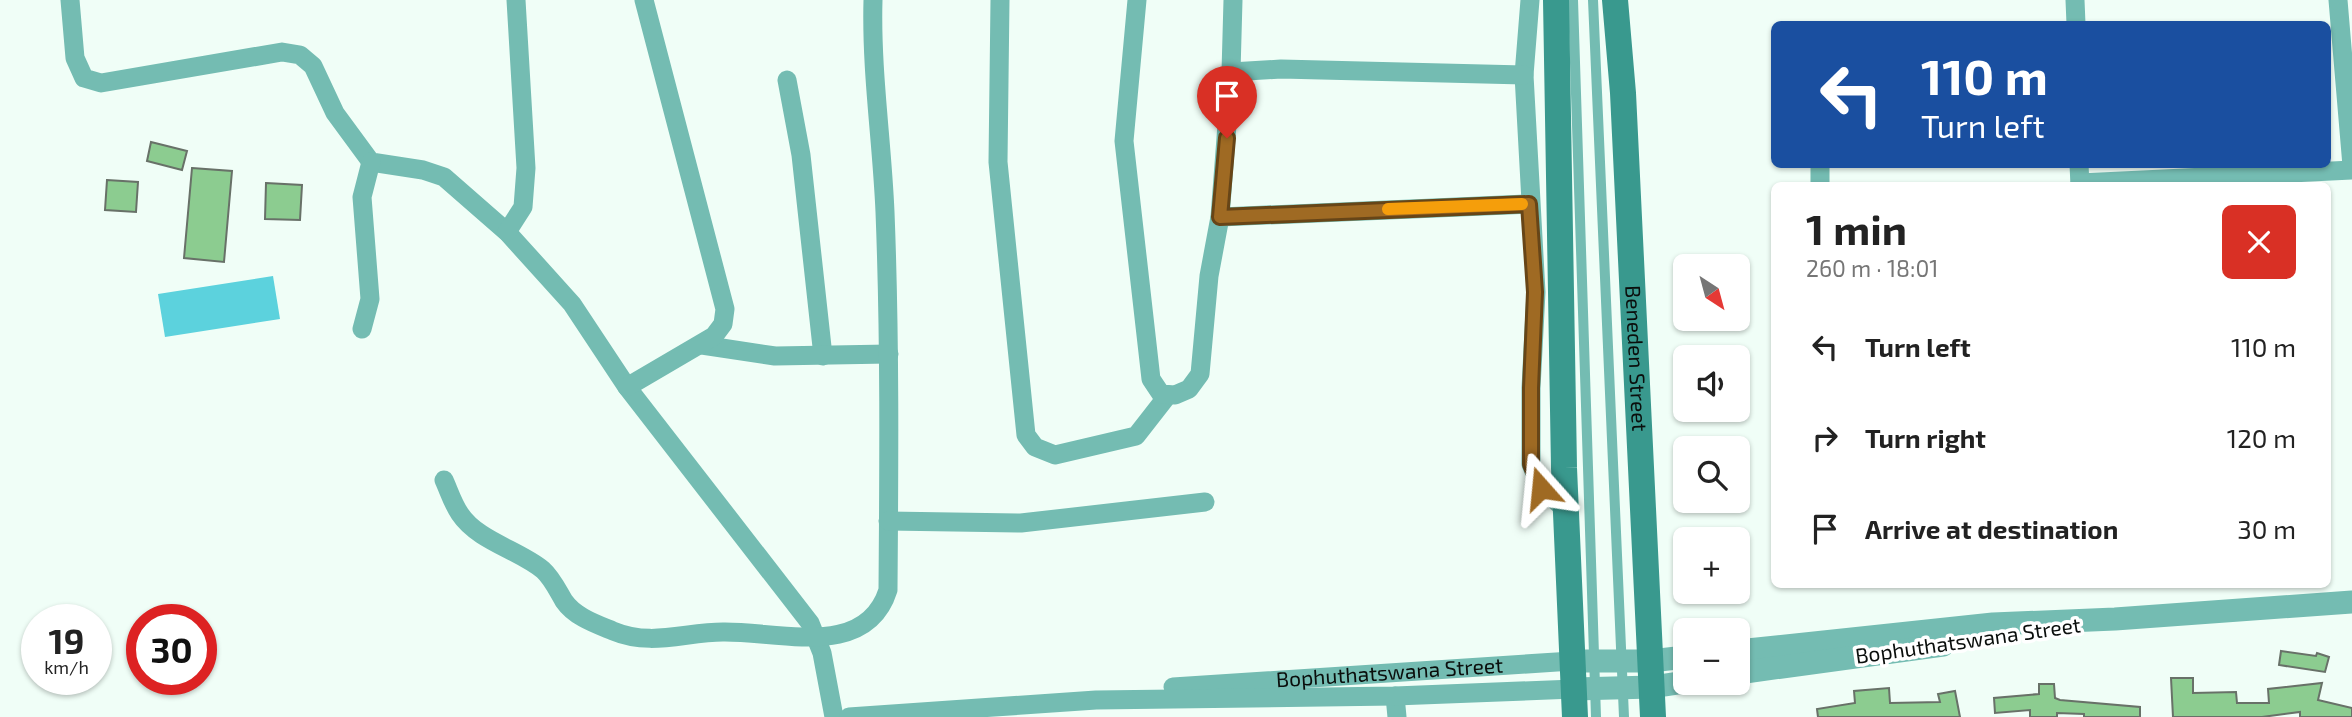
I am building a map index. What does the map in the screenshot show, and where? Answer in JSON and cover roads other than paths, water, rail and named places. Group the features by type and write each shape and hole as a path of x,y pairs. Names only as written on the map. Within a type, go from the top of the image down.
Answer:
{"main road":[{"path":"1556,0 1565,509 1585,688 1575,717"},
{"name":"Beneden Street","path":"1615,0 1623,93 1637,432 1653,717"}],"street":[{"path":"70,0 75,58 84,78 101,83 282,52 300,55 313,66 335,113 371,162 423,170 444,177 507,232 572,304 627,387 793,598 818,637 834,717"},
{"path":"507,232 523,207 526,168 516,0"},
{"path":"627,387 702,345 723,324 726,309 643,0"},
{"path":"444,480 460,515 478,531 546,572 576,614 637,640 662,640 695,633 726,631 818,637 848,632 870,622 882,609 888,590 889,355 884,208 872,50 873,0"},
{"path":"1000,0 998,162 1026,435 1035,447 1055,455 1136,436 1168,395"},
{"path":"1137,0 1125,141 1151,379 1161,394 1168,395 1189,389 1200,374 1209,276 1220,217 1231,72 1233,0"},
{"path":"1530,0 1524,75 1535,292 1531,464 1541,488 1565,509"},
{"path":"2075,0 2076,21"},
{"path":"2080,178 2352,168 2338,0"},
{"path":"1231,72 1281,69 1524,75"},
{"path":"787,80 801,155 823,356"},
{"path":"362,329 370,299 362,197 371,162"},
{"path":"1220,217 1529,204"},
{"path":"702,345 752,354 889,355"},
{"path":"888,521 1021,523 1205,502"},
{"name":"Bophuthatswana Street","path":"1750,650 1993,624 2115,620 2352,602"},
{"name":"Bophuthatswana Street","path":"1750,671 2060,630 2115,620"},
{"name":"Bophuthatswana Street","path":"1096,699 1155,688 1583,662 1622,662 1673,679"},
{"name":"Bophuthatswana Street","path":"849,717 1096,699 1395,696 1624,688 1673,663"},
{"path":"1395,696 1397,717"}],"lane":[{"path":"1573,0 1583,662"},
{"path":"1593,0 1624,717"},
{"path":"1585,688 1596,717"}],"water":[{"path":"273,276 280,319 165,337 158,294"}]}
